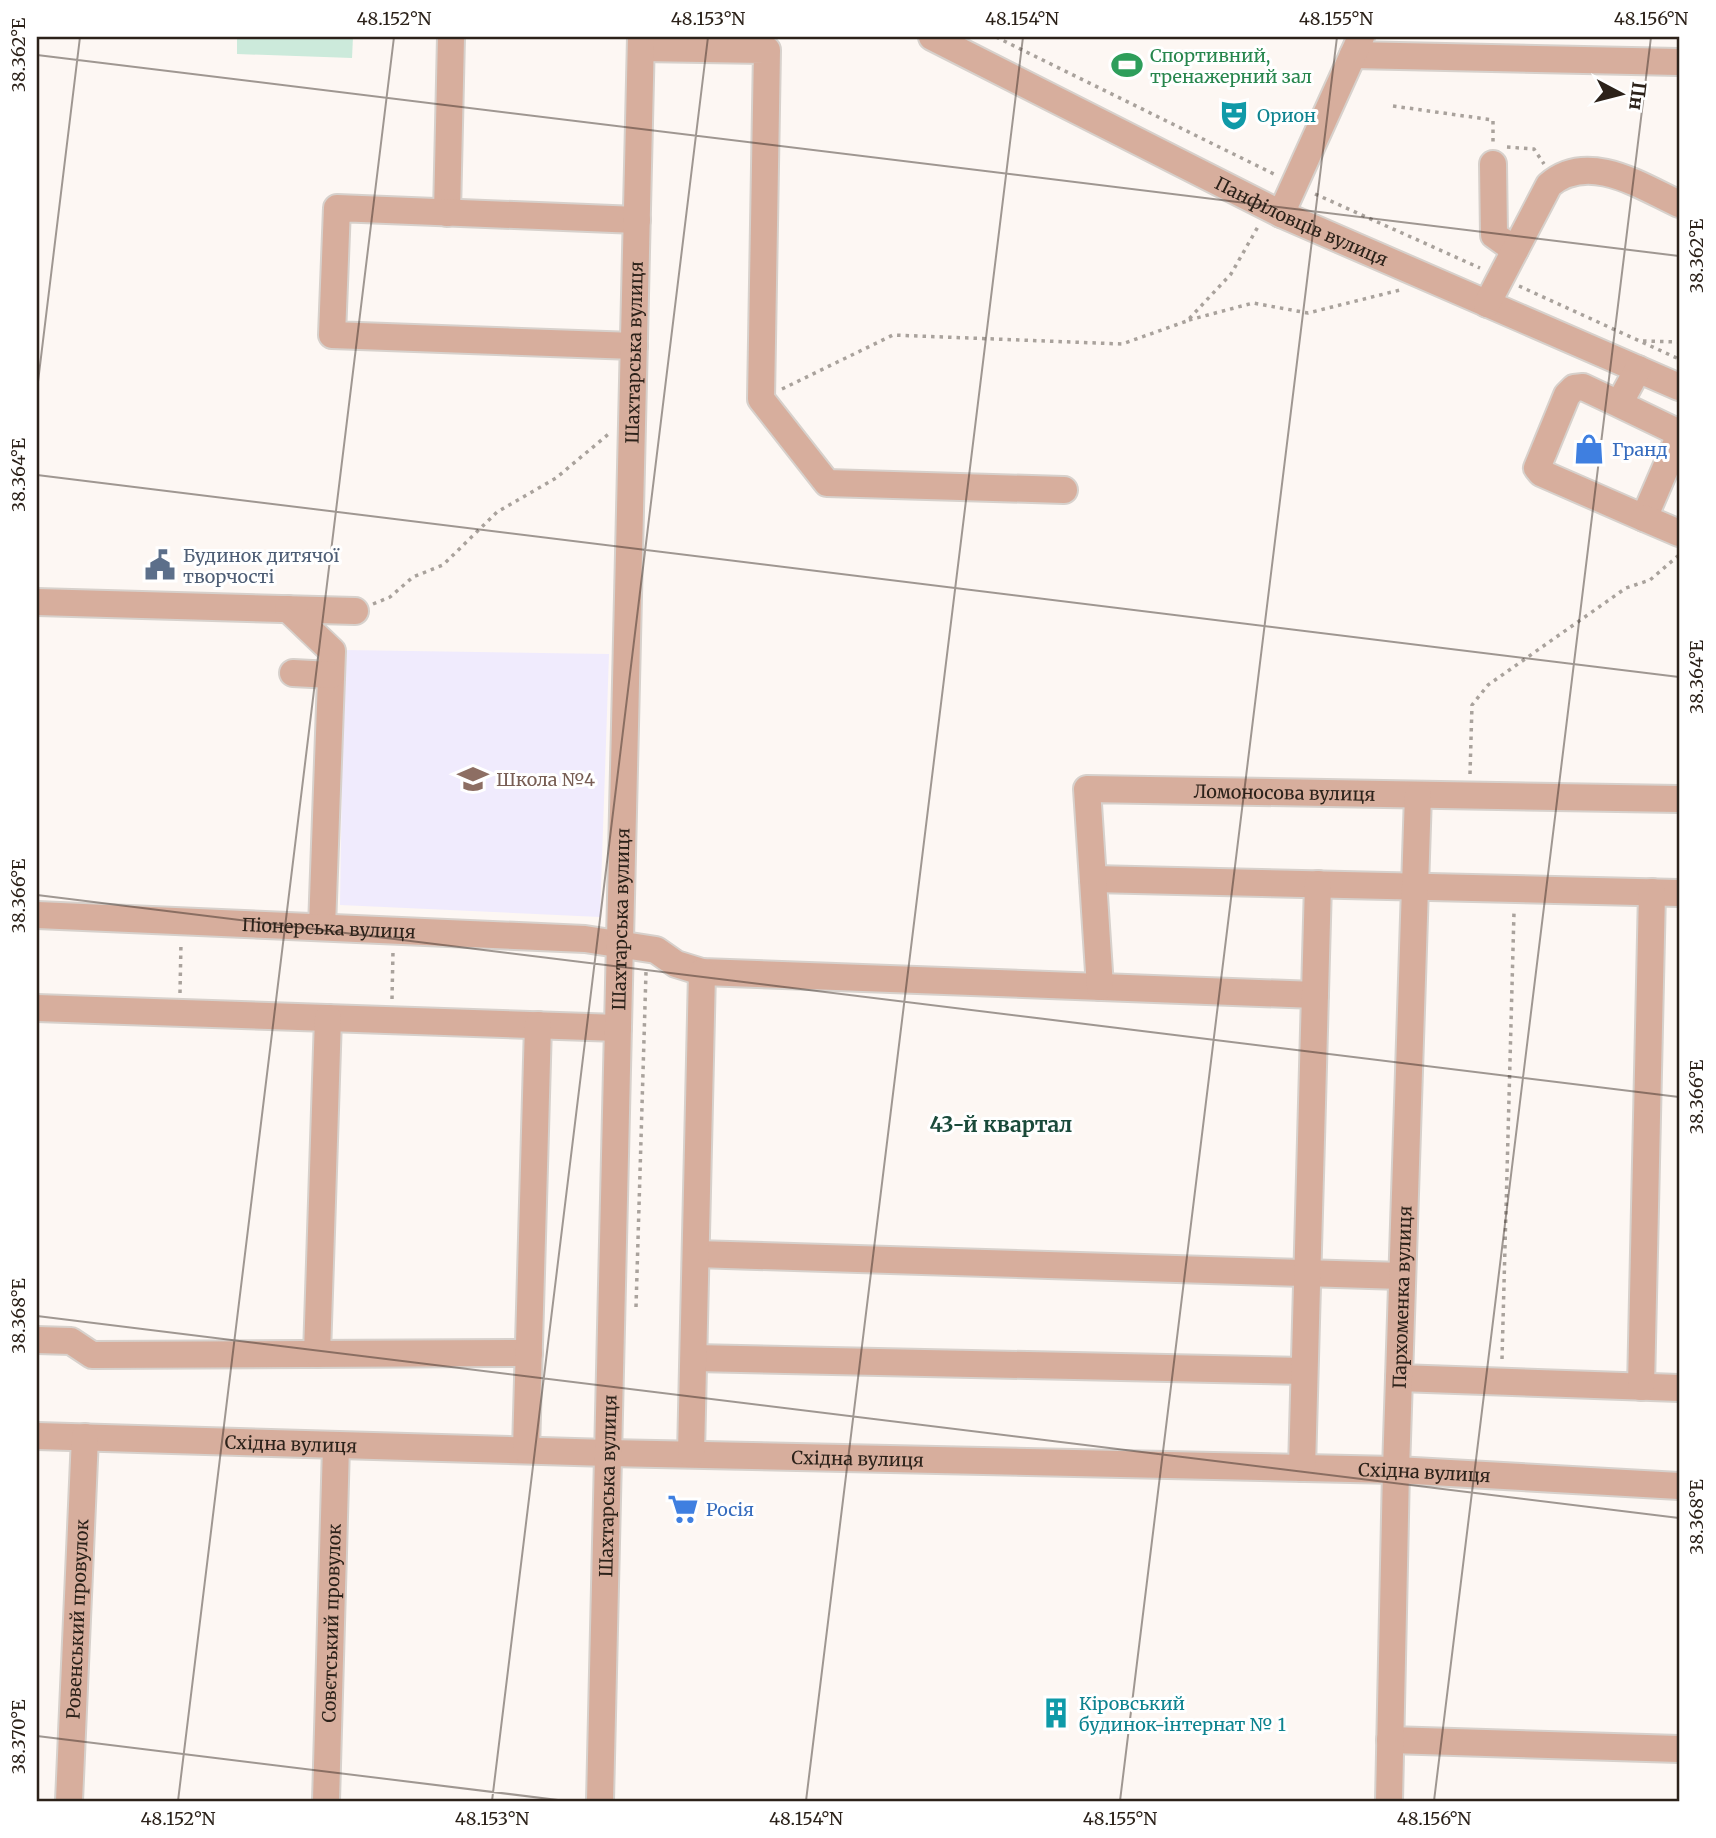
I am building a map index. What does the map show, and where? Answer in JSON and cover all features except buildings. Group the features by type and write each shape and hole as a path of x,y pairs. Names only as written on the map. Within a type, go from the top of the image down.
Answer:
{"street":[{"path":"447,213 451,37"},
{"name":"Панфіловців вулиця","path":"932,37 1275,211 1679,387"},
{"path":"641,42 767,50 761,399 827,483 1064,490"},
{"name":"Шахтарська вулиця","path":"600,1801 641,42"},
{"path":"1275,211 1294,184 1357,46 1679,62"},
{"path":"1493,155 1494,235 1515,250"},
{"path":"1487,304 1549,185 1560,175 1580,171 1604,172 1622,177 1679,204"},
{"path":"634,346 332,335 337,208 637,220"},
{"path":"1619,404 1638,369"},
{"path":"1644,518 1679,437 1673,430 1583,387 1574,388 1567,395 1537,468 1541,473 1644,518 1679,533"},
{"path":"37,602 355,611"},
{"path":"288,609 332,651 322,927"},
{"path":"293,673 331,675"},
{"name":"Ломоносова вулиця","path":"1100,987 1087,789 1679,799"},
{"name":"Пархоменка вулиця","path":"1389,1801 1396,1470 1418,794"},
{"path":"1093,879 1679,893"},
{"path":"1302,1468 1318,884"},
{"path":"1641,1387 1652,892"},
{"name":"Піонерська вулиця","path":"37,915 585,939 656,950 676,964 702,972 1315,995"},
{"path":"691,1454 702,972"},
{"path":"37,1008 618,1028"},
{"path":"317,1354 328,1018"},
{"path":"526,1450 538,1025"},
{"path":"696,1254 1402,1276"},
{"path":"37,1340 71,1341 92,1355 528,1353"},
{"path":"694,1358 1304,1371"},
{"path":"1399,1378 1679,1388"},
{"name":"Східна вулиця","path":"37,1436 608,1453 1396,1470 1679,1486"},
{"name":"Ровенський провулок","path":"69,1801 85,1437"},
{"name":"Совєтський провулок","path":"326,1801 336,1446"},
{"path":"1390,1740 1679,1749"}],"path":[{"path":"996,37 1294,184 1679,359"},
{"path":"1393,106 1493,120 1493,155 1534,149 1555,180"},
{"path":"1187,321 1231,274 1275,211"},
{"path":"761,399 893,335 1122,344 1187,321 1253,303 1308,313 1434,281"},
{"path":"1639,341 1679,342"},
{"path":"355,611 390,597 413,577 443,565 497,512 555,478 616,429"},
{"path":"1470,795 1472,705 1488,685 1626,588 1650,580 1679,555"},
{"path":"1501,1381 1515,889"},
{"path":"180,1013 181,940"},
{"path":"391,1020 393,948"},
{"path":"635,1317 647,948"}],"shaded area":[{"name":"Школа №4","path":"344,650 609,654 600,917 340,905"}],"green space":[{"path":"237,37 353,37 352,58 237,54"}],"place":[{"name":"Спортивний, тренажерний зал","path":"1127,65"},
{"name":"Орион","path":"1234,115"},
{"name":"Гранд","path":"1589,449"},
{"name":"Будинок дитячої творчості","path":"160,565"},
{"name":"Школа №4","path":"473,779"},
{"name":"Росія","path":"683,1509"},
{"name":"Кіровський будинок-інтернат № 1","path":"1056,1713"}],"district":[{"name":"43-й квартал","path":"1001,1124"}]}
